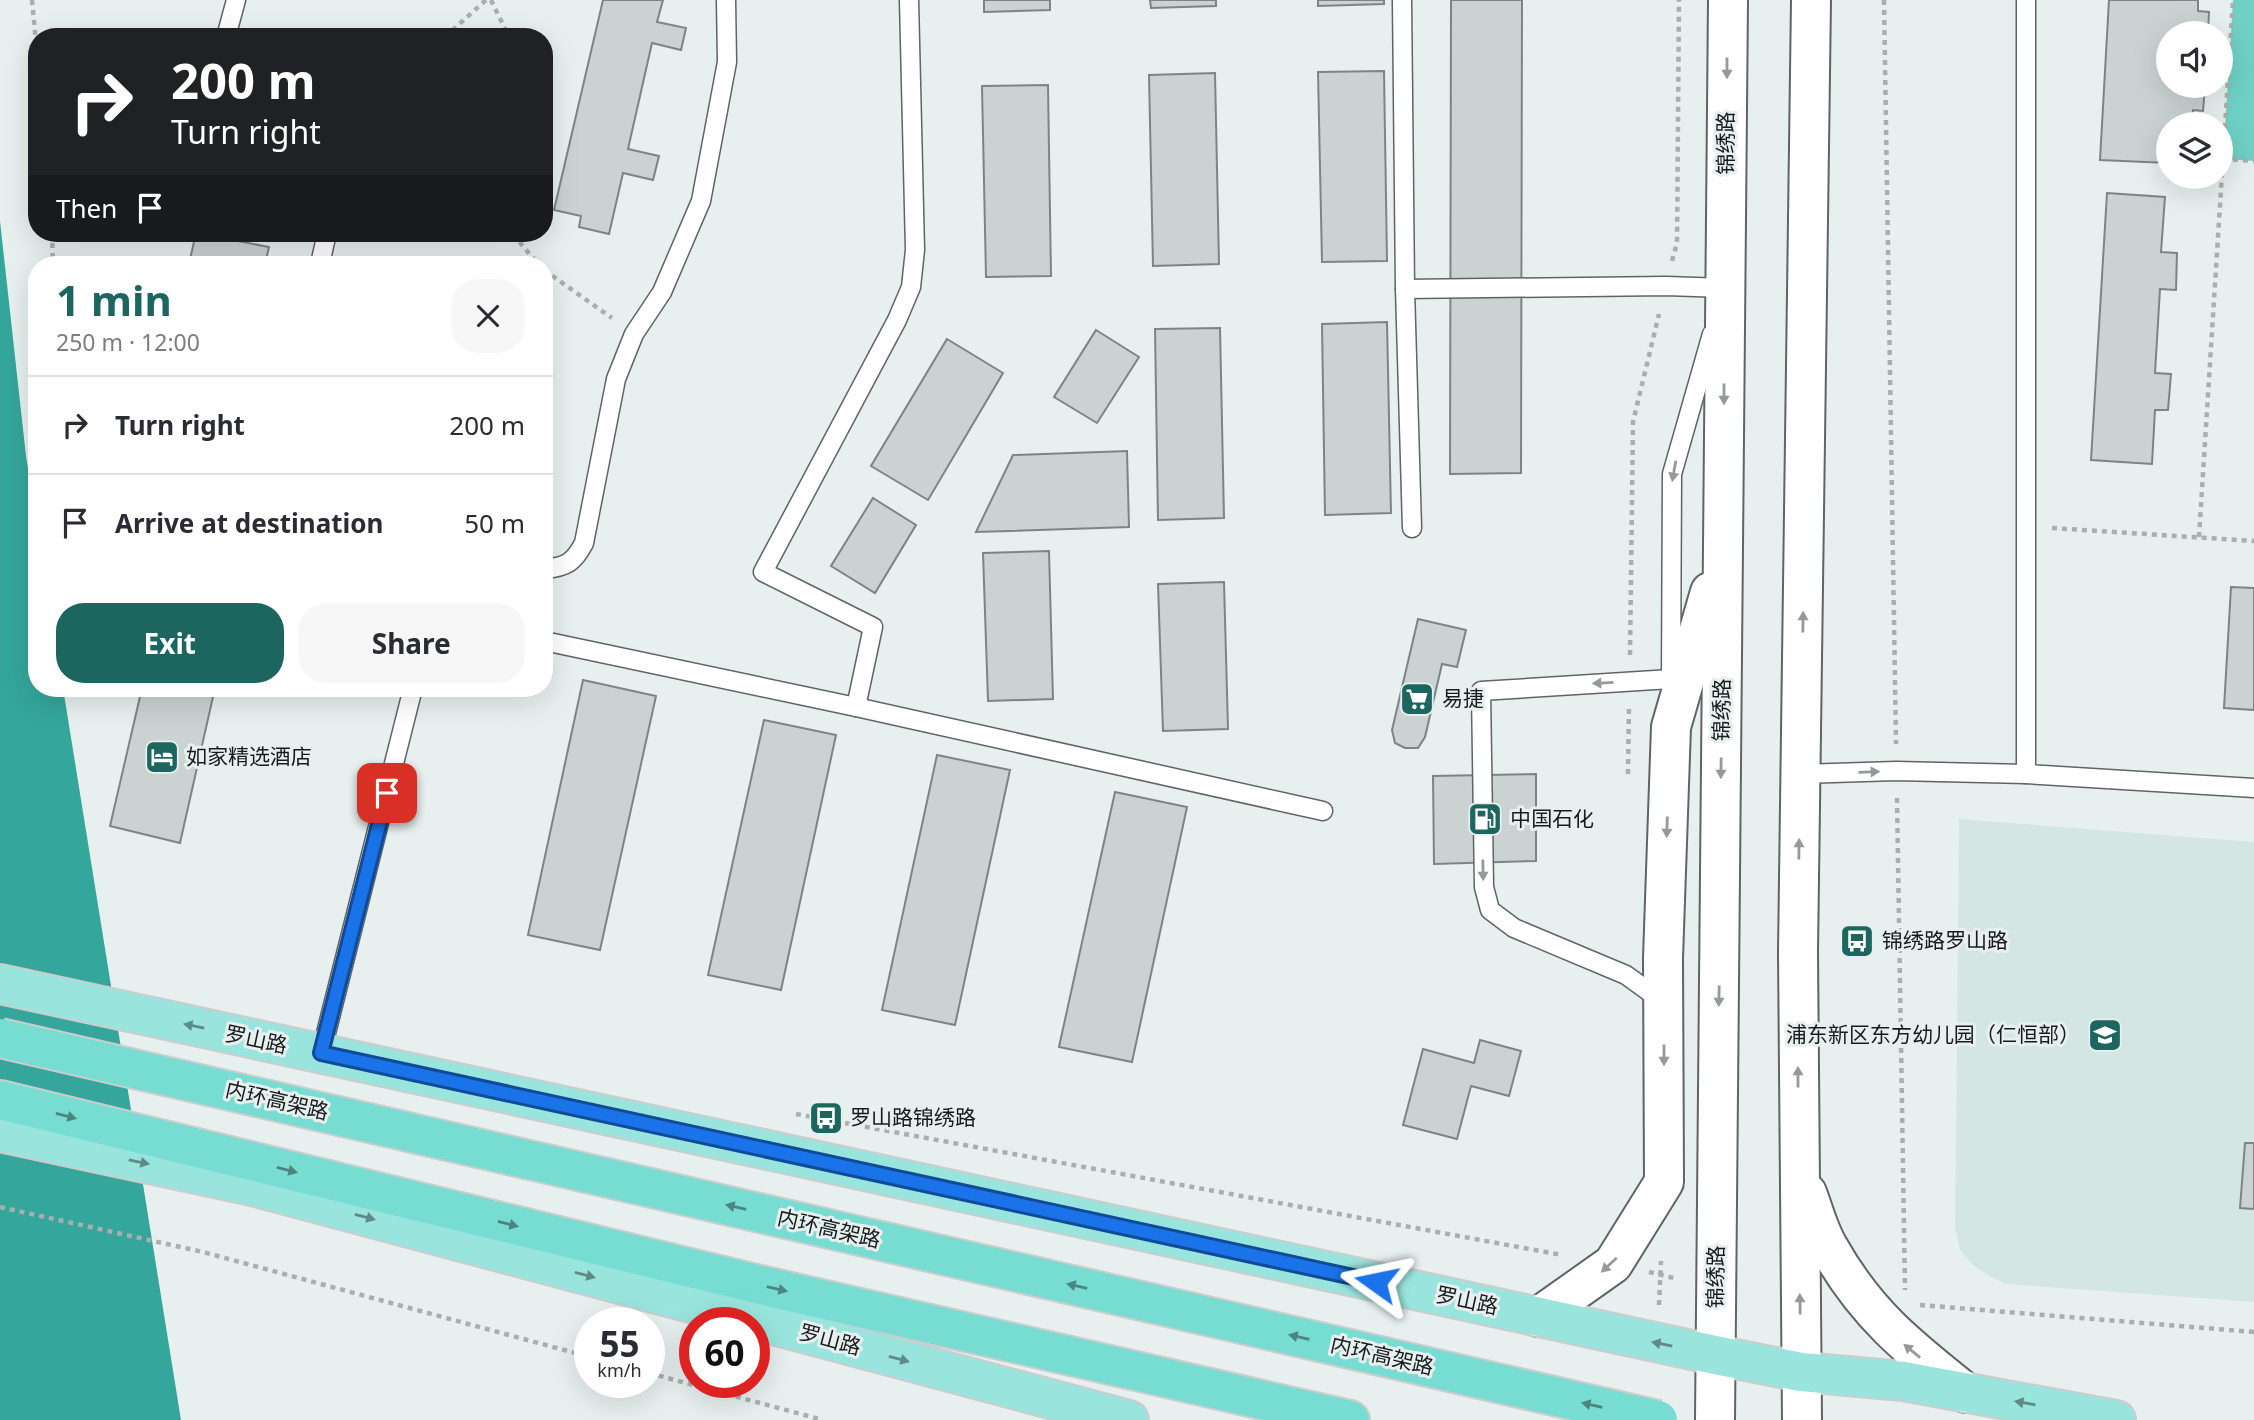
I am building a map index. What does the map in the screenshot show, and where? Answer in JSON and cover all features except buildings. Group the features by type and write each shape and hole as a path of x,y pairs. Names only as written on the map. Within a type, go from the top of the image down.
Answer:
{"highway":[{"name":"内环高架路","path":"0,1038 1658,1420"},
{"path":"0,1100 769,1287 1350,1420"}],"main road":[{"name":"锦绣路","path":"1715,1420 1727,0"},
{"path":"1802,1420 1798,952 1811,0"},
{"path":"1538,1317 1613,1264 1664,1182 1663,1002 1671,727 1723,546"},
{"name":"罗山路","path":"0,984 1715,1355 1801,1372 1903,1381 2116,1420"},
{"name":"罗山路","path":"0,1132 252,1186 1129,1420"},
{"path":"1799,1173 1828,1246 1863,1301 1904,1344 1966,1393"}],"lane":[{"path":"228,28 236,0"},
{"path":"553,568 576,559 584,542 616,379 634,334 662,292 701,201 727,62 726,0"},
{"path":"856,706 873,627 763,572 897,320 911,287 915,250 909,0"},
{"path":"1402,0 1405,289 1412,528"},
{"path":"2026,0 2026,774"},
{"path":"1405,289 1666,286 1725,288 1671,474 1671,727"},
{"path":"553,643 856,706 1323,811"},
{"path":"1663,1002 1626,975 1514,928 1490,910 1484,887 1481,691 1671,679"},
{"path":"321,1053 411,697"},
{"path":"1801,774 1896,771 2026,774 2254,788"}],"path":[{"path":"32,0 35,28"},
{"path":"455,28 488,0 504,28"},
{"path":"1884,0 1904,1344"},
{"path":"2226,112 2233,0"},
{"path":"2233,160 2254,161"},
{"path":"2199,537 2221,189"},
{"path":"520,242 531,256"},
{"path":"553,276 634,334"},
{"path":"2026,526 2254,541"},
{"path":"792,1114 1613,1264 1717,1287"},
{"path":"0,1207 203,1252 574,1353"},
{"path":"1905,1304 2254,1332"},
{"path":"665,1377 822,1420"}],"shaded area":[{"path":"2233,0 2254,0 2254,161 2233,160 2233,112 2226,112 2227,98 2233,98"},
{"path":"0,221 28,469 28,697 64,697 181,1420 0,1420"},
{"name":"浦东新区东方幼儿园（仁恒部）","path":"1959,819 2254,842 2254,1302 2006,1284 1973,1265 1960,1249 1955,1228"}],"place":[{"name":"易捷","path":"1417,699"},
{"name":"如家精选酒店","path":"162,757"},
{"name":"中国石化","path":"1485,819"},
{"name":"锦绣路罗山路","path":"1857,941"},
{"name":"浦东新区东方幼儿园（仁恒部）","path":"2105,1035"},
{"name":"罗山路锦绣路","path":"826,1118"}],"route":[{"path":"387,793 321,1053 1376,1282"}]}
